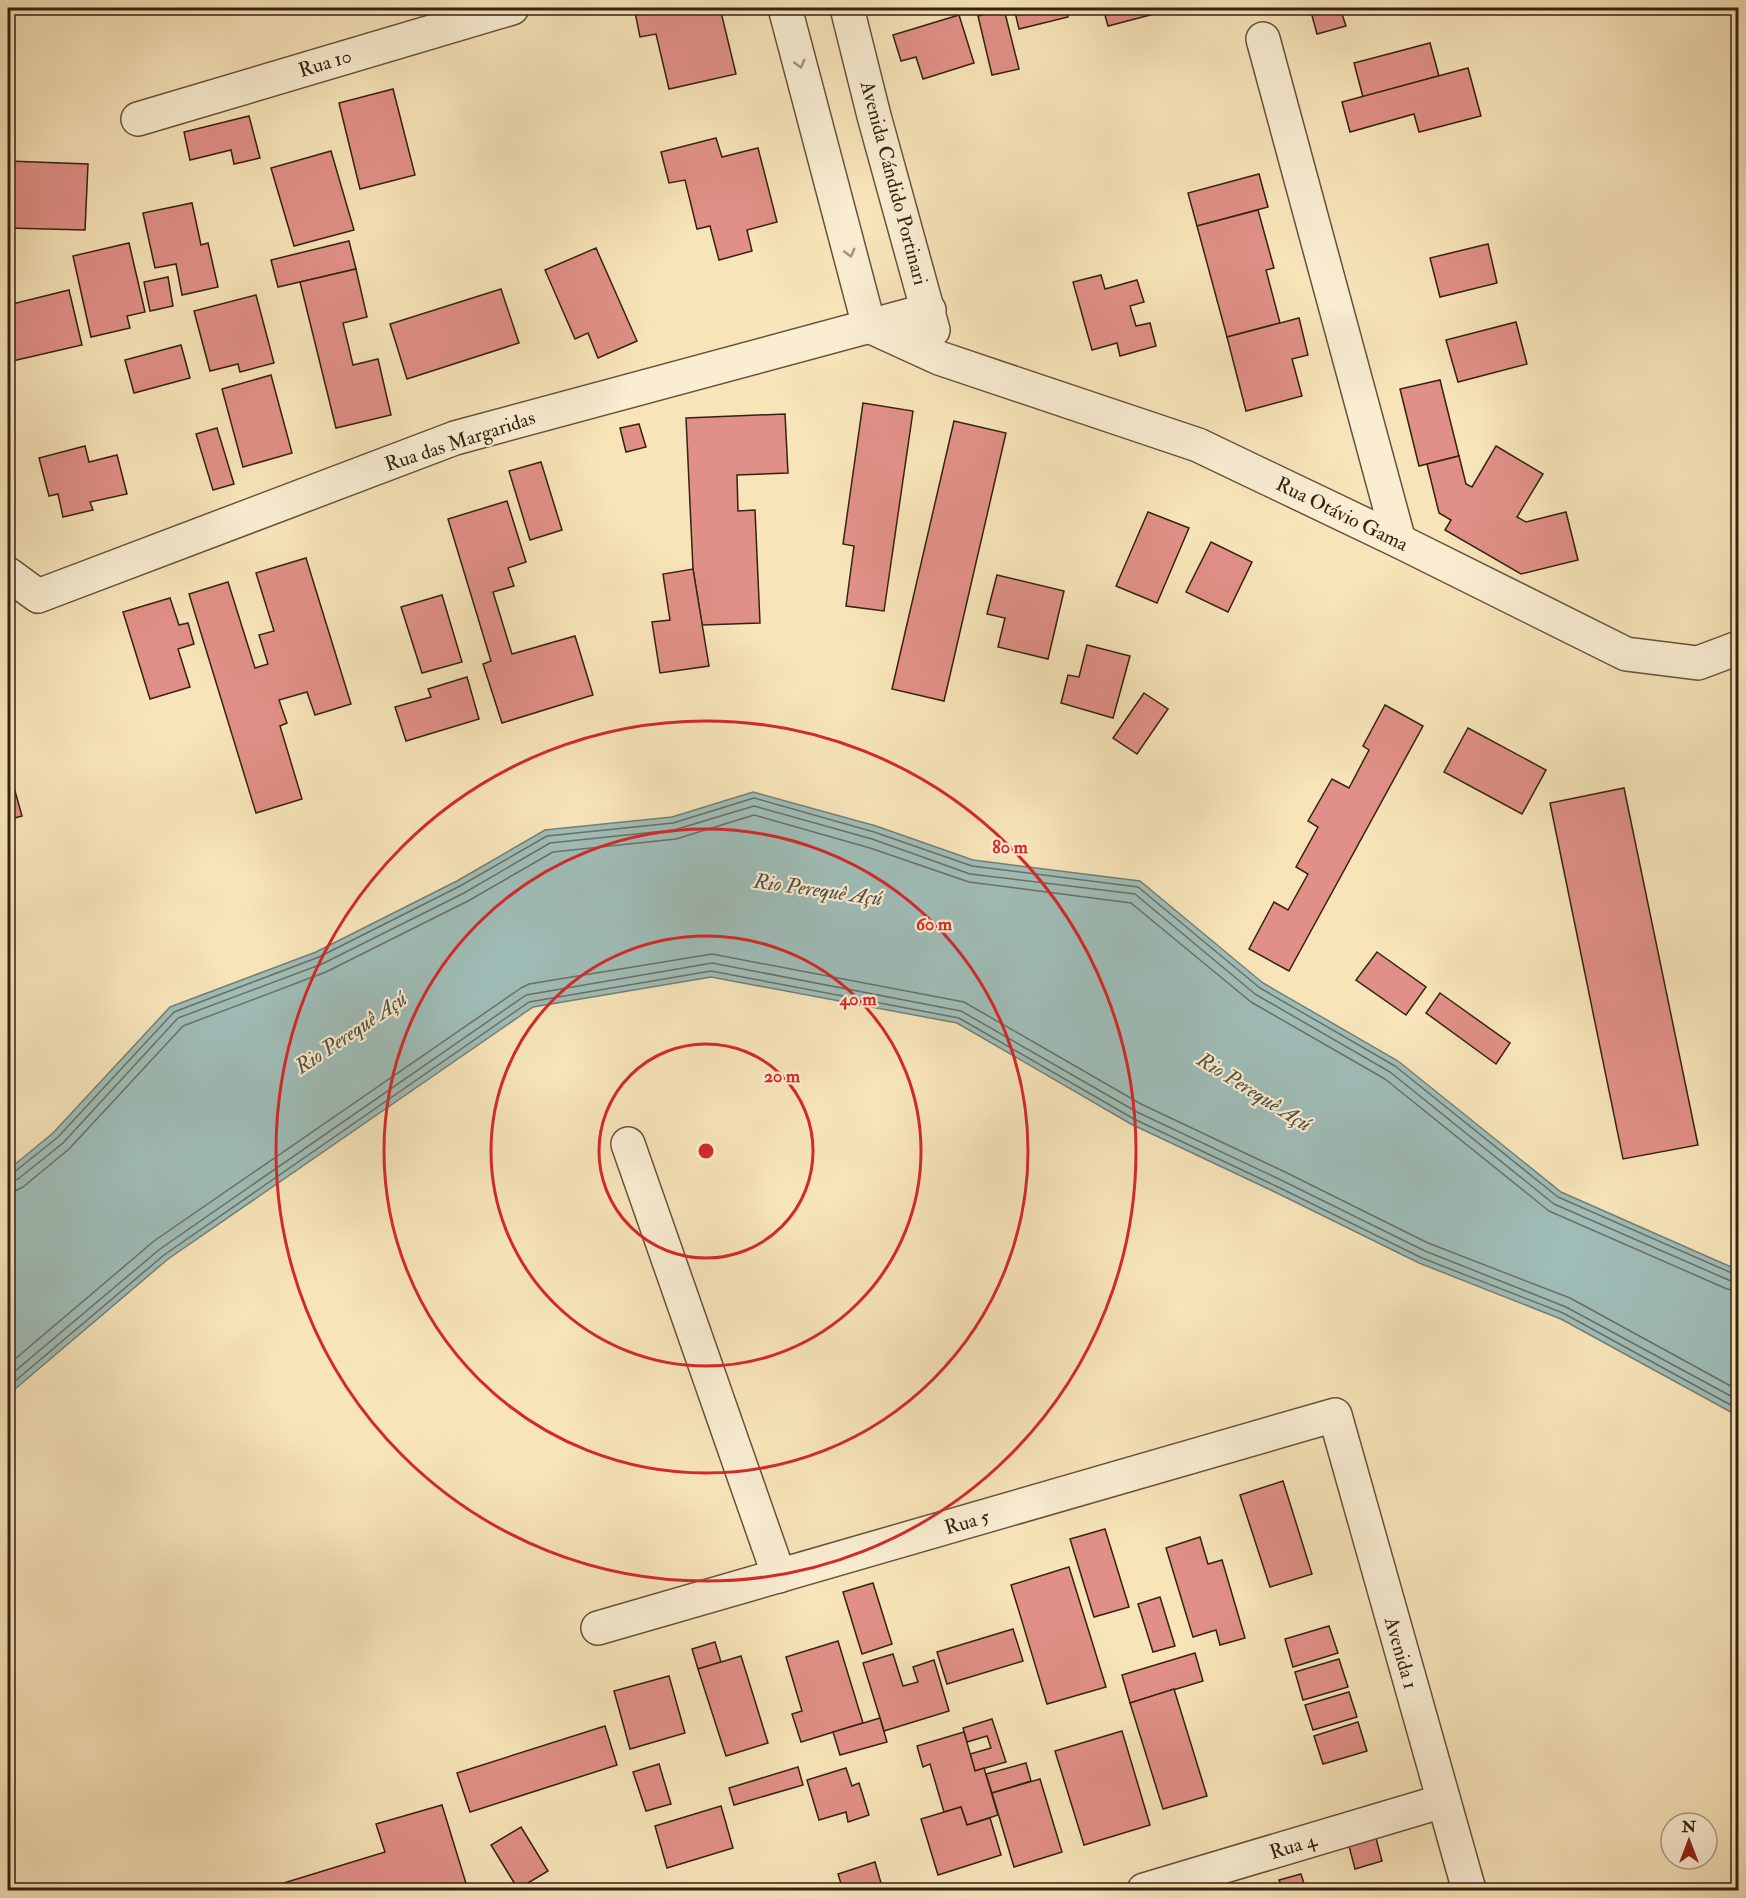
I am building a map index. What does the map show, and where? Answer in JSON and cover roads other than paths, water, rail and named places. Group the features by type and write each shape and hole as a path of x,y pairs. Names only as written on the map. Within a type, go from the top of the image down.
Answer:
{"street":[{"name":"Rua 10","path":"138,118 512,8"},
{"path":"785,8 869,326"},
{"name":"Avenida Cándido Portinari","path":"848,8 874,116 929,310 939,358"},
{"path":"1263,39 1399,542"},
{"name":"Rua das Margaridas","path":"8,608 455,438 929,310"},
{"name":"Rua Otávio Gama","path":"869,326 939,358 1198,445 1626,654 1698,663 1738,648"},
{"path":"8,574 38,596"},
{"path":"628,1144 779,1576"},
{"name":"Rua 5","path":"598,1628 1335,1415"},
{"name":"Avenida 1","path":"1335,1415 1469,1890"},
{"name":"Rua 4","path":"1144,1890 1443,1801"}],"water":[{"name":"Rio Perequê Açú","path":"753,792 876,826 973,860 1140,881 1263,983 1398,1061 1561,1192 1738,1270 1738,1416 1561,1319 1419,1263 1131,1124 957,1023 711,977 533,1007 168,1259 8,1395 8,1170 53,1133 170,1007 316,952 457,881 545,830 672,817"}]}
